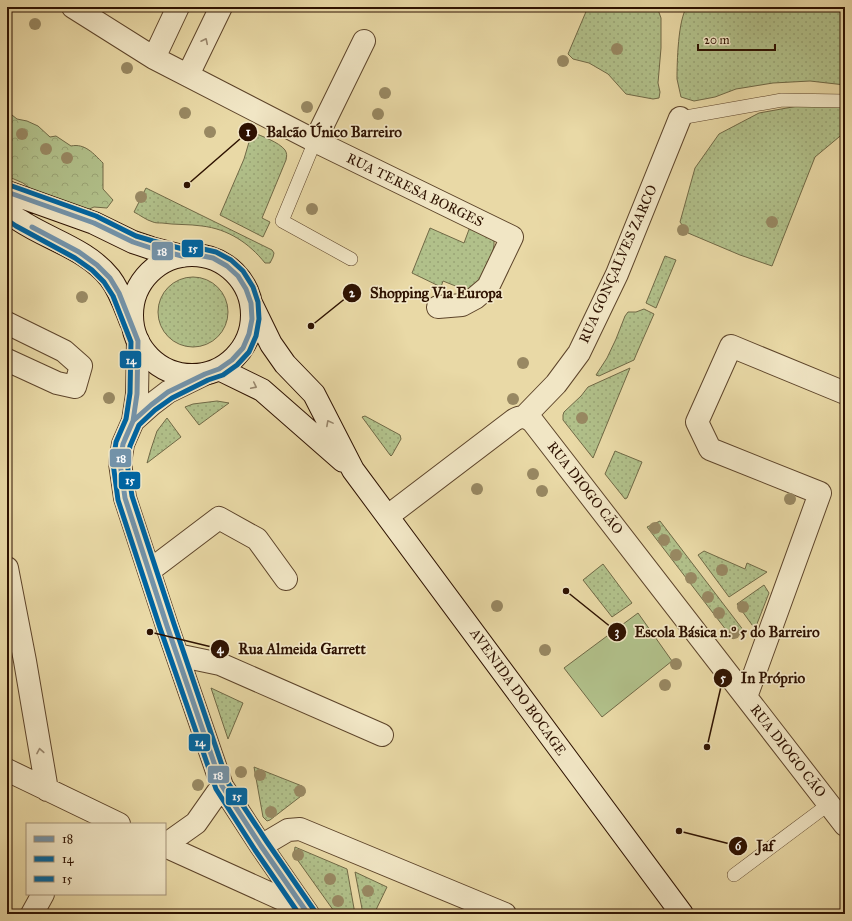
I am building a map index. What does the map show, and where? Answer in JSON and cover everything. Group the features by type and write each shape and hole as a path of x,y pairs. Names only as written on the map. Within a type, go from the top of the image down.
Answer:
{"street":[{"name":"RUA TERESA BORGES","path":"73,7 154,58 188,76 315,141 512,237 488,287 475,298 462,305 438,307"},
{"path":"154,58 178,7"},
{"path":"188,76 221,7"},
{"path":"315,141 364,40"},
{"name":"RUA GONÇALVES ZARCO","path":"524,418 556,384 579,353 617,274 680,118"},
{"path":"7,193 94,223 133,242 182,256"},
{"path":"7,211 19,220 79,252 97,265 110,278 119,293 136,334 147,355 159,365 173,372 189,375 212,371"},
{"path":"133,421 150,405 168,392 232,360 243,348 249,334 252,319 251,303 246,289 238,276 213,258 198,255 182,256 166,260 153,269 142,281 136,295 132,310 136,334 138,364 137,394 133,421 123,444 120,463 125,498 222,786 260,846 307,912"},
{"name":"AVENIDA DO BOCAGE","path":"251,303 278,354 285,364 314,394 353,470 682,914"},
{"path":"7,323 64,351 81,366 75,387 57,383 7,360"},
{"name":"RUA DIOGO CÃO","path":"746,697 820,493 710,449 697,422 731,346 843,386"},
{"name":"AVENIDA DO BOCAGE","path":"212,371 262,390 353,470"},
{"path":"388,516 514,420 519,417 524,418"},
{"name":"RUA DIOGO CÃO","path":"524,418 533,422 845,825"},
{"path":"149,571 219,518 257,540 286,579"},
{"path":"7,568 16,656 47,790"},
{"path":"177,655 220,664 382,735"},
{"path":"7,770 47,790 86,817 114,823"},
{"path":"166,845 196,823 222,786"},
{"path":"260,846 288,830 300,829 506,914"},
{"path":"166,846 307,912"},
{"path":"32,914 42,895"}],"lane":[{"path":"680,118 782,100 845,100"},
{"path":"315,141 282,221 352,259"},
{"path":"734,875 829,804"}],"green space":[{"path":"588,7 657,7 661,18 661,48 658,83 660,92 659,98 653,99 626,94 608,74 589,63 573,59 568,54"},
{"path":"687,7 845,7 845,85 810,81 773,83 736,89 715,97 694,101 681,97 677,79 678,52 682,21"},
{"path":"798,106 845,107 845,132 815,157 772,266 740,255 688,233 680,222 695,168 719,134 759,113"},
{"path":"7,111 17,119 27,121 38,126 50,137 56,136 71,146 81,146 96,156 103,163 103,189 113,200 107,208 94,207 80,213 40,196 23,183 7,176"},
{"path":"252,132 279,144 285,150 287,155 262,218 270,222 263,237 220,215 244,159"},
{"path":"146,188 272,250 274,253 270,263 265,263 245,243 221,230 197,225 155,223 134,212"},
{"path":"471,224 491,236 494,241 493,251 477,285 468,291 443,281 441,287 412,273 430,228 464,243"},
{"path":"665,256 676,260 656,308 646,303"},
{"path":"186,277 200,277 213,283 222,292 226,298 228,312 226,326 218,337 207,345 200,347 186,347 179,345 168,337 160,326 158,319 158,305 160,298 168,287 179,279"},
{"path":"644,309 654,314 634,360 599,376 596,375 607,358 625,316 628,312 636,312"},
{"path":"630,368 593,458 563,420 564,412 588,387"},
{"path":"217,401 229,403 199,425 185,407 193,404"},
{"path":"365,416 400,435 401,439 391,456 362,417"},
{"path":"167,418 181,437 147,463 157,431"},
{"path":"615,451 642,462 627,498 625,499 605,474"},
{"path":"660,521 744,631 733,639 647,527"},
{"path":"704,551 745,569 747,563 767,572 729,597 698,555"},
{"path":"603,564 632,603 612,617 583,580"},
{"path":"764,585 769,593 755,629 737,604"},
{"path":"638,613 672,661 602,717 564,668"},
{"path":"211,688 243,703 228,739"},
{"path":"254,767 302,786 305,793 267,821 263,817"},
{"path":"295,847 347,869 355,914 336,914 294,855"},
{"path":"355,872 387,887 374,914 363,914"}],"transit line":[{"name":"15","path":"7,186 12,186 96,216 136,236 183,249 199,248 216,252 231,260 243,271 253,287 258,302 259,319 256,336 249,352 237,365 223,375 208,380 172,398 155,410 139,425 130,446 127,463 132,496 228,783 314,910"},
{"name":"18","path":"7,193 94,223 133,242 151,248 182,256 198,255 213,258 227,266 238,276 246,289 251,303 252,319 249,334 243,348 232,360 219,369 168,392 133,421 123,444 120,463 125,498 222,786 308,914"},
{"name":"14","path":"7,220 75,258 92,270 104,282 113,296 131,342 130,393 126,419 116,442 113,463 118,500 160,628 216,789 255,850 299,914"},
{"name":"18","path":"32,227 79,252 97,265 110,278 119,293 138,341 137,394 133,421 125,439"}],"place":[{"name":"Balcão Único Barreiro","path":"187,185"},
{"name":"Shopping Via Europa","path":"311,326"},
{"name":"Escola Básica n.º 5 do Barreiro","path":"566,591"},
{"name":"Rua Almeida Garrett","path":"150,632"},
{"name":"In Próprio","path":"707,747"},
{"name":"Jaf","path":"679,831"}]}
